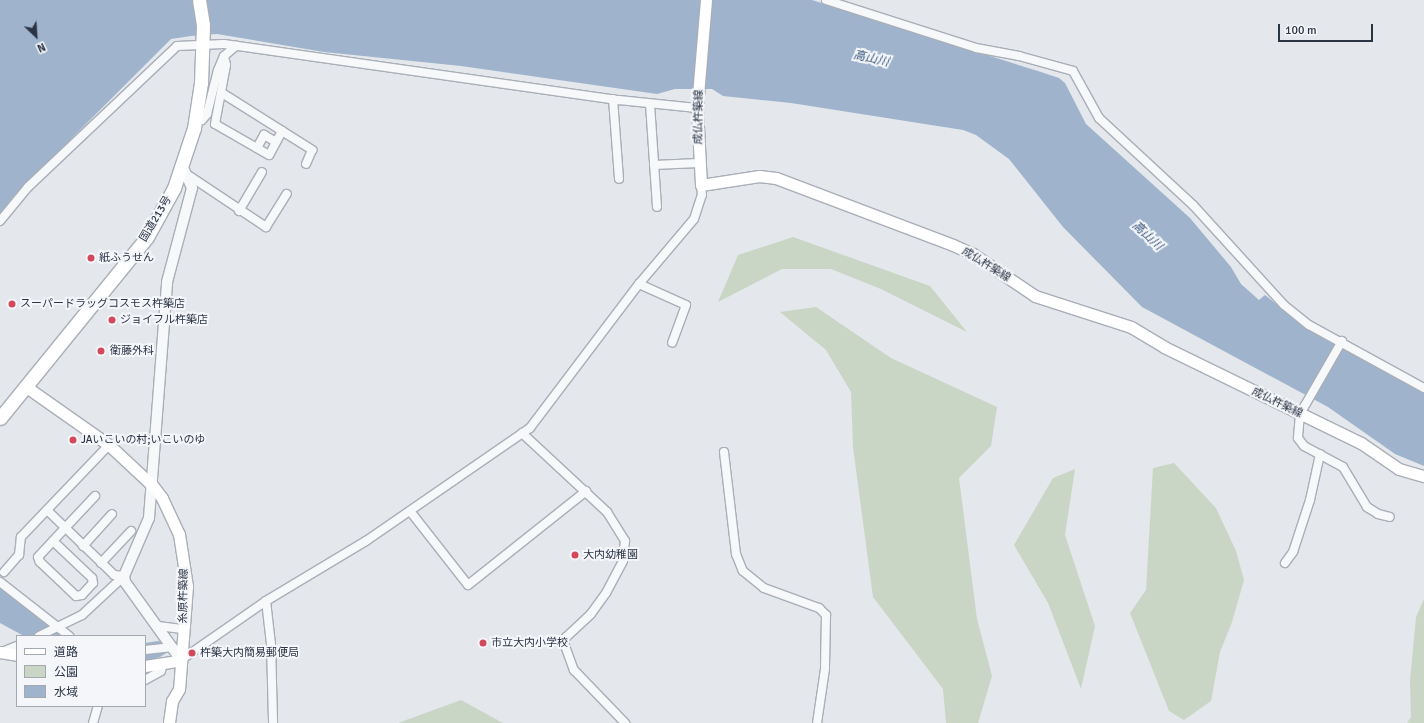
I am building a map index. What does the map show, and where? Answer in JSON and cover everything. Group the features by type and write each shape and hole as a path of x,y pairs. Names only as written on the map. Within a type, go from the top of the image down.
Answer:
{"highway":[{"name":"国道213号","path":"0,418 147,237 174,188 196,119 201,83 203,44 199,0"}],"main road":[{"name":"成仏杵築線","path":"706,0 697,108 701,185 760,176 776,178 953,245 973,254 1035,296 1131,327 1164,346 1361,443 1399,469 1424,476"},
{"name":"糸原杵築線","path":"25,386 109,445 153,486 171,516 183,551 187,586 178,689 172,701 169,723"},
{"path":"1,652 16,656"},
{"path":"146,666 181,660"}],"street":[{"path":"826,0 976,48 1019,56 1073,71 1099,118 1193,205 1284,305 1309,325 1342,341 1382,367 1424,388"},
{"path":"0,221 28,187 174,47 203,44 224,44 613,99 697,108"},
{"path":"196,119 202,120 207,114 224,56 236,46"},
{"path":"224,56 226,64 222,93 215,124 269,155 282,132"},
{"path":"222,93 312,150 306,164"},
{"path":"613,99 619,179"},
{"path":"650,104 657,207"},
{"path":"257,148 264,135 276,142"},
{"path":"654,165 699,163"},
{"path":"182,166 189,178 266,227 287,194"},
{"path":"41,635 82,615 124,576 149,518 153,486 167,282 192,188 182,166"},
{"path":"239,211 262,172"},
{"path":"124,576 125,582 174,647 181,660 266,601 326,566 410,511 522,433 537,418 639,284 694,219 702,195 701,185"},
{"path":"639,284 686,305 672,343"},
{"path":"1342,341 1300,414 1297,430 1301,443 1343,467 1367,507 1378,514 1390,516"},
{"path":"522,433 607,512 618,528 626,546 623,561 606,593 591,614 566,637 564,643 574,670 624,723"},
{"path":"4,572 19,554 22,537 109,445"},
{"path":"724,452 736,554 743,571 764,588 820,608 826,615 825,669 817,723"},
{"path":"1285,563 1293,552 1310,500 1320,454"},
{"path":"410,511 468,585 586,491"},
{"path":"53,540 92,578 93,582 82,595 76,596 38,559 53,540 95,496"},
{"path":"47,510 117,577 124,576"},
{"path":"83,546 112,514"},
{"path":"101,563 131,531"},
{"path":"0,582 68,635"},
{"path":"266,601 271,644 273,723"},
{"path":"158,626 184,629"},
{"path":"1,652 16,646"},
{"path":"146,650 174,647"},
{"path":"146,679 161,671 163,664"},
{"path":"93,723 98,707"}],"green space":[{"path":"793,237 930,286 967,332 881,289 831,269 782,269 718,302 738,255"},
{"path":"816,307 891,358 997,407 991,446 959,478 977,619 992,676 978,723 946,723 943,689 873,597 853,447 851,392 826,350 780,312"},
{"path":"1174,463 1216,508 1236,551 1244,580 1232,622 1220,652 1211,701 1184,720 1169,711 1130,613 1146,590 1153,468"},
{"path":"1075,469 1065,535 1095,626 1081,689 1048,603 1014,545 1053,478"},
{"path":"1424,599 1424,723 1407,723 1411,717 1410,681 1416,617"},
{"path":"461,700 503,723 398,723"}],"water":[{"name":"高山川","path":"0,0 812,0 1041,72 1059,78 1065,83 1086,124 1190,218 1231,267 1241,284 1259,300 1265,295 1305,327 1424,392 1424,466 1395,454 1328,407 1142,307 1063,227 1009,159 976,135 963,130 791,103 723,96 712,89 675,89 657,94 461,66 324,52 217,34 191,36 171,39 12,198 0,219"},
{"path":"0,585 65,635 22,635 0,623"},
{"path":"158,641 164,642 168,652 160,657 146,661 146,643"}],"place":[{"name":"紙ふうせん","path":"91,258"},
{"name":"スーパードラッグコスモス杵築店","path":"12,304"},
{"name":"ジョイフル杵築店","path":"112,320"},
{"name":"衛藤外科","path":"101,351"},
{"name":"JAいこいの村;いこいのゆ","path":"73,440"},
{"name":"大内幼稚園","path":"575,555"},
{"name":"市立大内小学校","path":"483,643"},
{"name":"杵築大内簡易郵便局","path":"192,653"}]}
